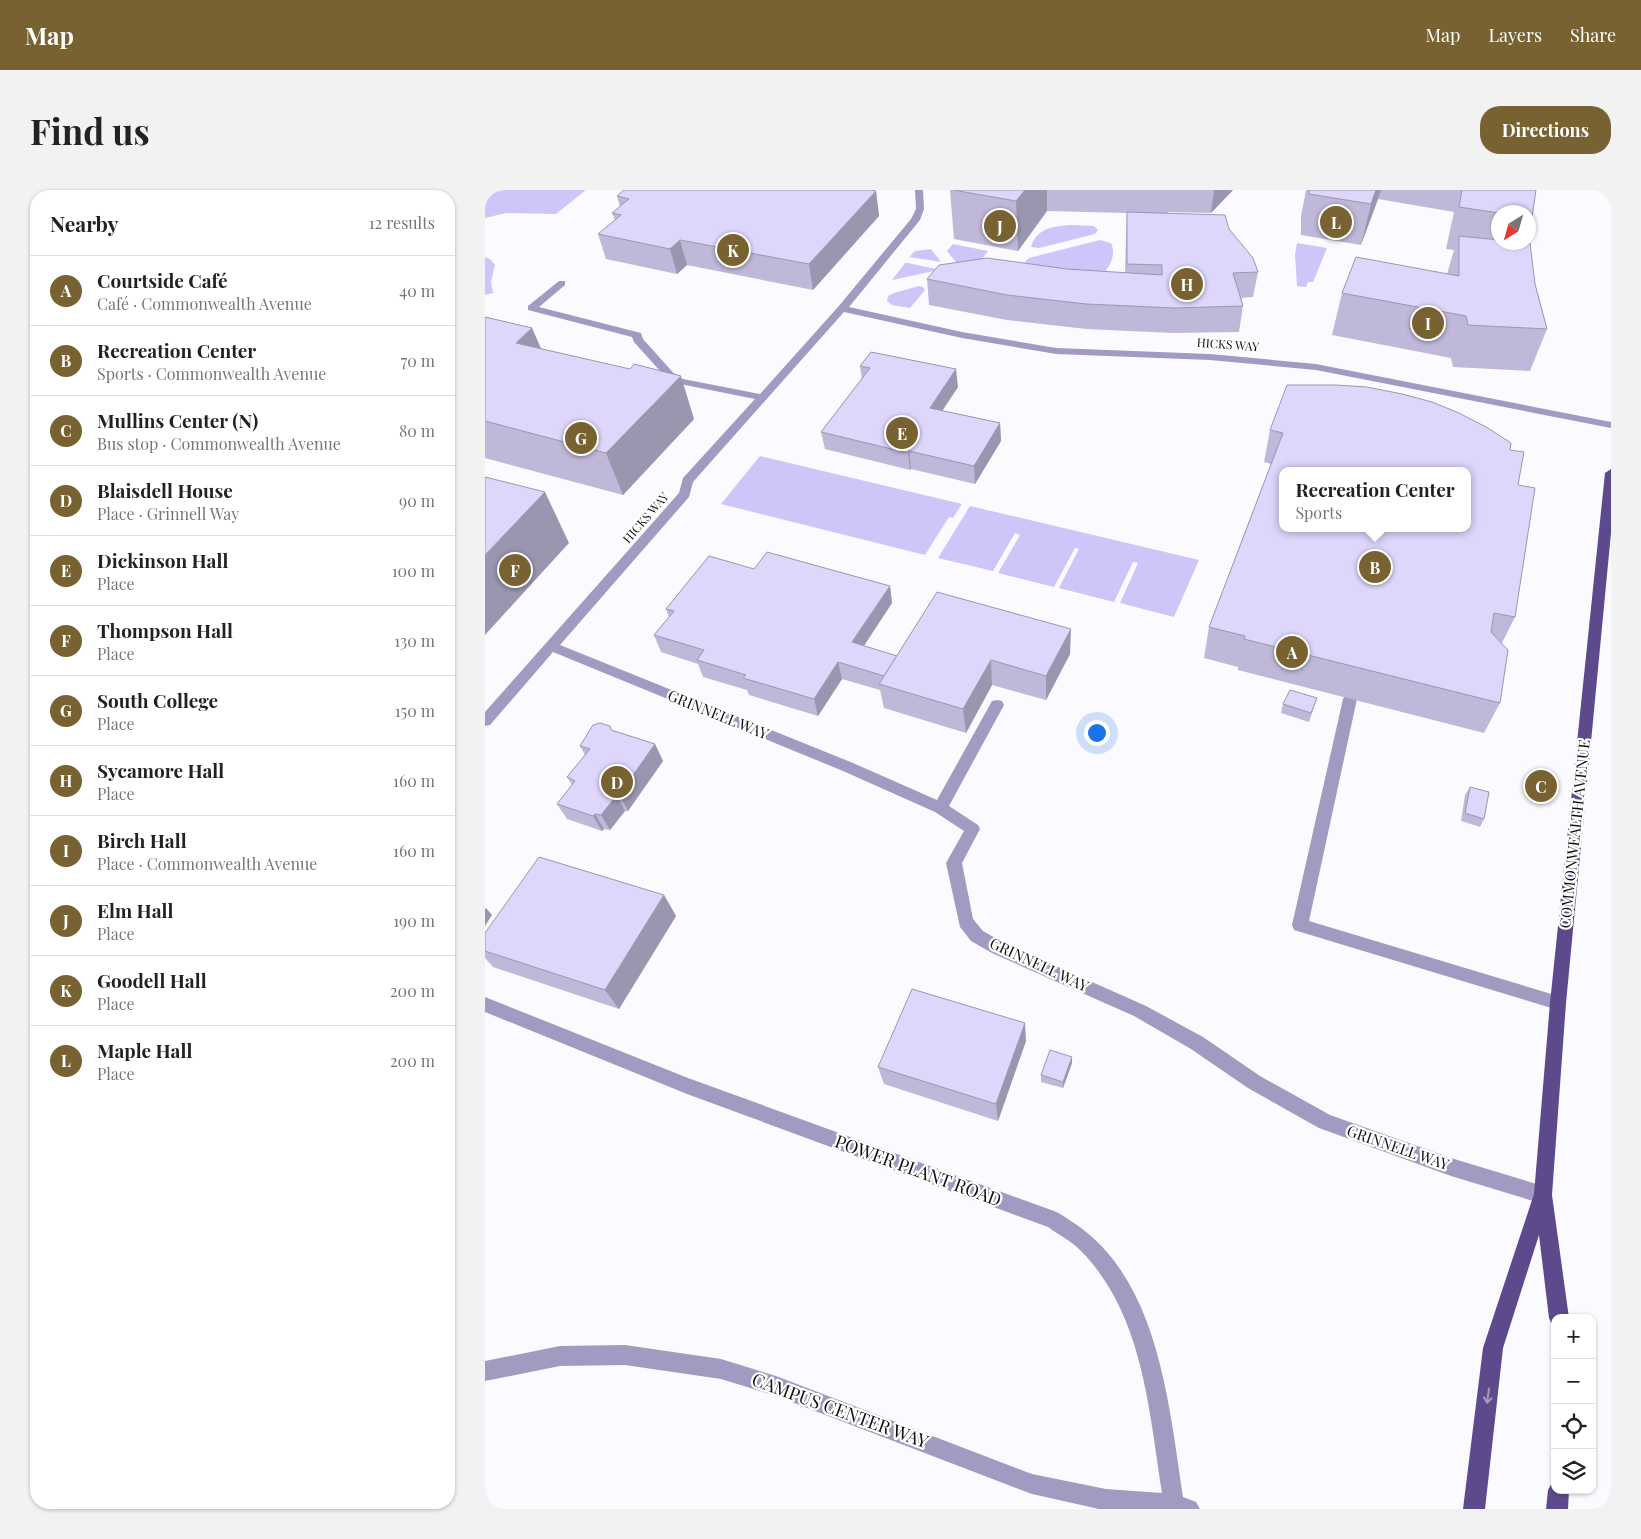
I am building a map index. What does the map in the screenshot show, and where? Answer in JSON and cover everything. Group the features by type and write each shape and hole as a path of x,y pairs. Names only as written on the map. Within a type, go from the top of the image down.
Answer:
{"main road":[{"name":"COMMONWEALTH AVENUE","path":"1558,1314 1543,1195 1558,1003 1611,473"},
{"name":"COMMONWEALTH AVENUE","path":"1474,1509 1493,1348 1543,1195"},
{"path":"1557,1509 1559,1494"}],"street":[{"name":"HICKS WAY","path":"485,721 685,494 687,481 842,309 915,220 920,209 922,192"},
{"path":"561,283 532,308 637,335 638,340 674,380 761,397"},
{"name":"HICKS WAY","path":"842,309 962,335 1056,351 1202,356 1316,367 1611,425"},
{"name":"GRINNELL WAY","path":"551,646 848,767 940,808 973,829 954,863 966,922 977,936 998,948 1140,1011 1197,1044 1254,1082 1325,1122 1451,1167 1543,1195"},
{"path":"1350,699 1300,925 1558,1003"},
{"path":"940,808 997,705"},
{"name":"POWER PLANT ROAD","path":"485,1004 687,1086 1054,1220 1088,1244 1115,1276 1136,1320 1156,1387 1181,1506"},
{"name":"CAMPUS CENTER WAY","path":"485,1371 560,1356 625,1355 721,1369 776,1386 1032,1484 1106,1500 1181,1506"}],"shaded area":[{"path":"485,190 586,190 556,214 506,213 485,218"},
{"path":"1071,225 1094,226 1098,230 1095,234 1039,248 1031,247 1033,241 1041,232 1052,227"},
{"path":"1100,240 1111,243 1113,251 1110,263 1103,274 1026,271 1025,262 1029,258"},
{"path":"1297,243 1327,248 1313,282 1308,282 1306,287 1297,286 1295,254"},
{"path":"953,244 988,251 981,260 960,267 947,251"},
{"path":"931,249 941,262 909,257 915,251"},
{"path":"485,257 490,259 495,265 491,282 493,293 485,295"},
{"path":"905,263 908,263 936,269 892,280"},
{"path":"919,286 925,290 910,308 892,305 887,301 888,296 894,293"},
{"path":"760,456 962,504 953,518 949,517 925,555 721,504"},
{"path":"970,506 1199,560 1174,617 1120,603 1138,563 1133,562 1114,602 1059,588 1079,549 1075,548 1054,587 998,573 1020,535 1015,533 993,571 938,558"}],"building":[{"path":"624,190 876,191 809,264 680,240 670,249 598,234 621,215 612,213 629,199 617,196"},
{"path":"953,190 1025,190 1016,201"},
{"path":"1309,190 1376,190 1371,204 1309,194"},
{"path":"1462,190 1536,190 1534,205 1491,205 1491,212 1459,207"},
{"path":"1127,212 1225,215 1229,229 1253,258 1258,272 1233,273 1243,306 1175,308 1086,304 1007,295 927,279 939,265 987,258 1067,269 1162,275 1162,265 1127,264"},
{"path":"1459,236 1491,239 1491,250 1531,250 1535,284 1547,329 1468,325 1466,316 1342,293 1356,257 1459,276"},
{"path":"485,317 532,328 516,343 630,369 634,364 681,376 606,453 485,421"},
{"path":"871,352 956,369 930,408 1000,423 974,466 909,451 908,453 821,432 870,368 860,366"},
{"path":"1287,385 1367,387 1432,402 1459,413 1511,443 1510,450 1524,452 1518,485 1535,488 1515,617 1494,613 1491,632 1508,650 1500,703 1244,639 1245,636 1209,627 1283,433 1270,430"},
{"path":"485,477 545,492 485,555"},
{"path":"767,552 890,586 852,642 897,656 884,676 838,662 814,699 743,678 746,675 697,660 704,650 654,635 674,611 666,609 709,556 754,569"},
{"path":"937,592 1071,629 1046,676 991,660 963,709 879,684"},
{"path":"1290,690 1317,698 1311,713 1283,704"},
{"path":"600,723 610,726 611,730 655,744 619,795 601,815 595,814 593,816 557,804 575,781 567,777 590,749 580,746 593,725"},
{"path":"1470,787 1489,792 1484,819 1465,813"},
{"path":"539,857 664,895 605,990 485,951 485,933"},
{"path":"912,989 1025,1023 996,1104 878,1067"},
{"path":"1050,1050 1072,1057 1063,1082 1041,1075"}],"place":[{"name":"Maple Hall","path":"1336,222"},
{"name":"Elm Hall","path":"1000,226"},
{"name":"Goodell Hall","path":"733,250"},
{"name":"Sycamore Hall","path":"1187,284"},
{"name":"Birch Hall","path":"1428,323"},
{"name":"Dickinson Hall","path":"902,433"},
{"name":"South College","path":"581,438"},
{"name":"Recreation Center","path":"1375,567"},
{"name":"Thompson Hall","path":"515,570"},
{"name":"Courtside Café","path":"1292,652"},
{"name":"Blaisdell House","path":"617,782"},
{"name":"Mullins Center (N)","path":"1541,786"}]}
